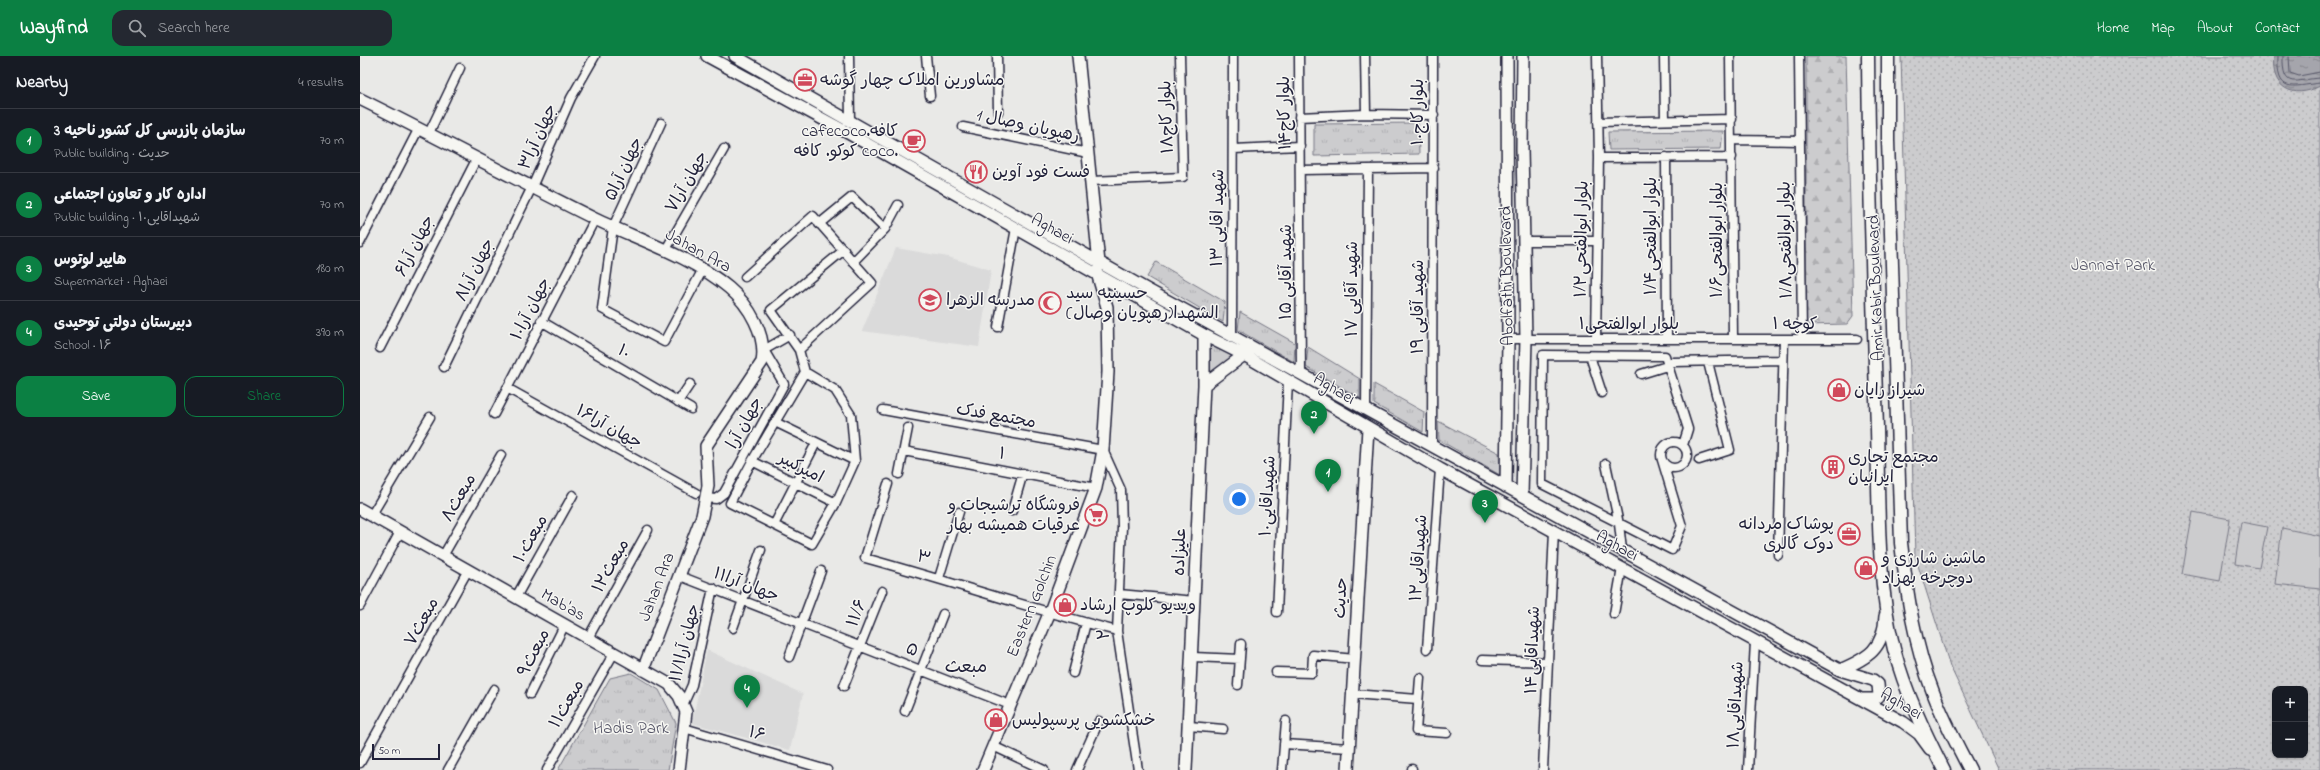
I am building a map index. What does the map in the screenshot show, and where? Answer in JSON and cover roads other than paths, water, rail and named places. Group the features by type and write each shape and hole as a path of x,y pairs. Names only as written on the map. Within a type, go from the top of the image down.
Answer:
{"main road":[{"name":"Amir Kabir Boulevard","path":"1868,56 1872,311 1880,540 1886,604 1894,649 1910,700 1944,770"},
{"name":"Amir Kabir Boulevard","path":"1888,56 1888,141 1901,543 1907,598 1916,640 1933,692 1970,770"},
{"path":"1872,311 1894,311"},
{"path":"1962,754 1978,770"}],"street":[{"name":"جهان آرا۳","path":"532,187 571,98 595,56"},
{"name":"Aghaei","path":"707,56 917,166 1098,268 1124,288 1204,335 1244,355 1440,469 1903,722 1918,734 1938,757"},
{"name":"Aghaei","path":"740,56 850,121 917,166 1016,228 1232,336 1840,670 1873,680 1878,684 1879,696 1875,699 1861,699"},
{"path":"849,56 850,121"},
{"path":"926,56 930,96"},
{"path":"996,56 998,112"},
{"name":"Eastern Golchin","path":"983,770 1049,614 1096,488 1103,450 1108,372 1107,306 1098,268 1091,181 1078,56"},
{"name":"بلوار کاج۱۸","path":"1091,181 1183,177 1180,56"},
{"name":"شهید اقایی ۱۳","path":"1232,336 1234,149 1233,56"},
{"name":"بلوار کاج۱۴","path":"1299,56 1300,170"},
{"path":"1365,56 1366,114"},
{"name":"بلوار کاج۱۰","path":"1433,56 1434,168"},
{"name":"Abolfathi Boulevard","path":"1506,487 1508,339 1506,148 1507,56"},
{"name":"Abolfathi Boulevard","path":"1522,495 1526,339 1522,149 1523,56"},
{"name":"بلوار ابوالفتحی۱/۲","path":"1596,339 1598,158 1597,56"},
{"path":"1664,56 1665,120"},
{"name":"بلوار ابوالفتحی۱/۶","path":"1730,56 1732,119 1733,339"},
{"name":"بلوار ابوالفتحی۱/۸","path":"1799,56 1802,339"},
{"path":"360,243 460,68"},
{"name":"Jahan Ara","path":"360,99 424,130 595,219 703,270 729,288 741,301 762,338 764,350 762,362 706,446 708,486 701,495 702,516 643,670"},
{"path":"1300,117 1366,114 1434,115"},
{"path":"1598,122 1732,119"},
{"name":"جهان آرا۵","path":"661,123 613,227 602,309 664,342 703,270"},
{"name":"1 رهپویان وصال","path":"963,127 1088,153"},
{"path":"1732,140 1799,141"},
{"path":"1234,149 1300,146"},
{"path":"1506,148 1522,149"},
{"name":"جهان آرا۷","path":"665,251 724,149"},
{"name":"بلوار ابوالفتحی۱/۴","path":"1666,157 1666,339"},
{"path":"1598,158 1732,157"},
{"name":"جهان آرا۶","path":"380,348 477,158"},
{"path":"1300,170 1434,168"},
{"name":"شهید آقایی ۱۹","path":"1432,446 1434,168"},
{"name":"شهید آقایی ۱۷","path":"1366,410 1368,169"},
{"name":"شهید آقایی ۱۵","path":"1300,170 1301,374"},
{"name":"جهان آرا۸","path":"444,367 532,187"},
{"path":"819,224 852,197 885,229"},
{"path":"853,262 885,229 898,205"},
{"path":"745,277 813,216 872,283 800,350"},
{"name":"جهان آرا۱۰","path":"494,414 595,219"},
{"path":"998,327 1016,228"},
{"path":"1524,241 1597,241"},
{"path":"805,372 835,390 851,415 855,461 836,503 812,544 730,503 752,461 805,372 800,350 771,310 844,250"},
{"path":"1107,306 1115,292 1124,288"},
{"name":"۱۰","path":"541,321 691,409"},
{"path":"764,350 790,335"},
{"name":"علیزاده","path":"1186,770 1193,658 1204,385 1204,335"},
{"name":"بلوار ابوالفتحی۱","path":"1508,339 1733,339"},
{"name":"کوچه ۱","path":"1733,339 1858,339"},
{"path":"1778,555 1784,339"},
{"name":"جهان آرا","path":"701,495 716,499 724,493 784,384 764,350"},
{"path":"1204,385 1244,355"},
{"path":"1662,460 1666,465 1672,468 1679,468 1684,464 1687,458 1687,450 1683,445 1676,442 1664,446 1661,453 1662,460 1682,526 1672,550 1542,484 1542,356 1665,356 1670,364 1688,429 1683,445"},
{"path":"1590,356 1602,393"},
{"path":"1642,374 1670,364 1783,360"},
{"path":"1699,460 1730,450 1708,362"},
{"name":"شهیداقایی۱۰","path":"1277,612 1288,381"},
{"path":"678,402 690,384"},
{"name":"جهان آرا۱۶","path":"508,388 701,495"},
{"name":"مجتمع فدک","path":"883,410 1103,450"},
{"path":"371,516 430,417"},
{"path":"775,422 855,461"},
{"path":"899,474 908,428"},
{"name":"حدیث","path":"1348,770 1368,428"},
{"path":"774,526 795,481 816,443"},
{"name":"۲","path":"1103,450 1121,490 1122,527 1117,631 1138,770"},
{"name":"۱","path":"904,451 1096,488"},
{"name":"مبعث۸","path":"443,556 501,455"},
{"name":"امیرکبیر","path":"752,461 795,481 836,503"},
{"path":"1606,464 1619,524 1622,550"},
{"name":"شهیداقایی۱۲","path":"1427,649 1440,469"},
{"path":"1012,511 1023,473"},
{"name":"۳","path":"888,484 865,558 939,578 1049,614 1117,631"},
{"name":"مبعث۱۰","path":"516,597 573,494"},
{"name":"Mab'as","path":"360,509 516,597 564,626 669,684 679,696 686,712 679,770"},
{"path":"939,578 958,512"},
{"name":"مبعث۱۲","path":"588,638 648,530"},
{"name":"شهیداقایی۱۴","path":"1543,770 1554,531"},
{"path":"360,606 400,532"},
{"path":"733,628 761,550"},
{"path":"1614,614 1622,568"},
{"name":"مبعث۷","path":"360,763 468,570"},
{"path":"790,657 821,571"},
{"name":"جهان آرا۱۱","path":"680,576 802,623"},
{"name":"جهان آرا۱۱/۱","path":"683,705 692,685 713,588"},
{"name":"۱۱/۶","path":"844,686 882,591"},
{"path":"1119,594 1195,601"},
{"path":"1840,670 1861,661 1879,644 1885,630 1886,604"},
{"path":"905,711 943,614"},
{"name":"۵","path":"802,623 1010,705"},
{"path":"1073,673 1086,623"},
{"name":"مبعث۹","path":"530,694 564,626"},
{"name":"شهیداقایی۱۸","path":"1748,770 1755,642"},
{"path":"1238,685 1241,644"},
{"name":"مبعث۱۱","path":"546,770 614,653"},
{"path":"1276,672 1312,673 1313,656 1355,659"},
{"path":"1193,658 1240,659"},
{"path":"1482,660 1548,662"},
{"path":"1420,678 1416,731 1447,733"},
{"path":"448,770 494,689"},
{"path":"1353,694 1418,699"},
{"path":"1077,770 1099,721"},
{"path":"1282,770 1286,721"},
{"path":"1189,726 1223,729"},
{"name":"۱۶","path":"684,728 824,769"},
{"path":"1284,744 1349,748"},
{"path":"993,746 1044,770"}],"water":[{"path":"2274,56 2320,56 2320,86 2301,92 2285,88 2276,76"}],"place":[{"name":"مشاورین املاک چهار گوشه","path":"805,80"},
{"name":"cafecoco.کافه کوکو. کافه coco.","path":"914,141"},
{"name":"فست فود آوین","path":"976,172"},
{"name":"مدرسه الزهرا","path":"930,300"},
{"name":"حسینیه سید الشهدا(رهپویان وصال)","path":"1050,303"},
{"name":"شیراز رایان","path":"1839,390"},
{"name":"اداره کار و تعاون اجتماعی","path":"1314,434"},
{"name":"مجتمع تجاری ایرانیان","path":"1833,467"},
{"name":"سازمان بازرسی کل کشور ناحیه 3","path":"1328,492"},
{"name":"فروشگاه ترشیجات و عرقیات همیشه بهار","path":"1096,515"},
{"name":"هایپر لوتوس","path":"1485,523"},
{"name":"پوشاک مردانه دوک گالری","path":"1849,534"},
{"name":"ماشین شارژی و دوچرخه بهزاد","path":"1866,568"},
{"name":"ویدیو کلوپ ارشاد","path":"1065,605"},
{"name":"دبیرستان دولتی توحیدی","path":"747,708"},
{"name":"خشکشویی پرسپولیس","path":"996,720"}],"district":[{"name":"مبعث","path":"966,668"}],"park label":[{"name":"Jannat Park","path":"2113,265"},
{"name":"Hadis Park","path":"631,728"}]}
